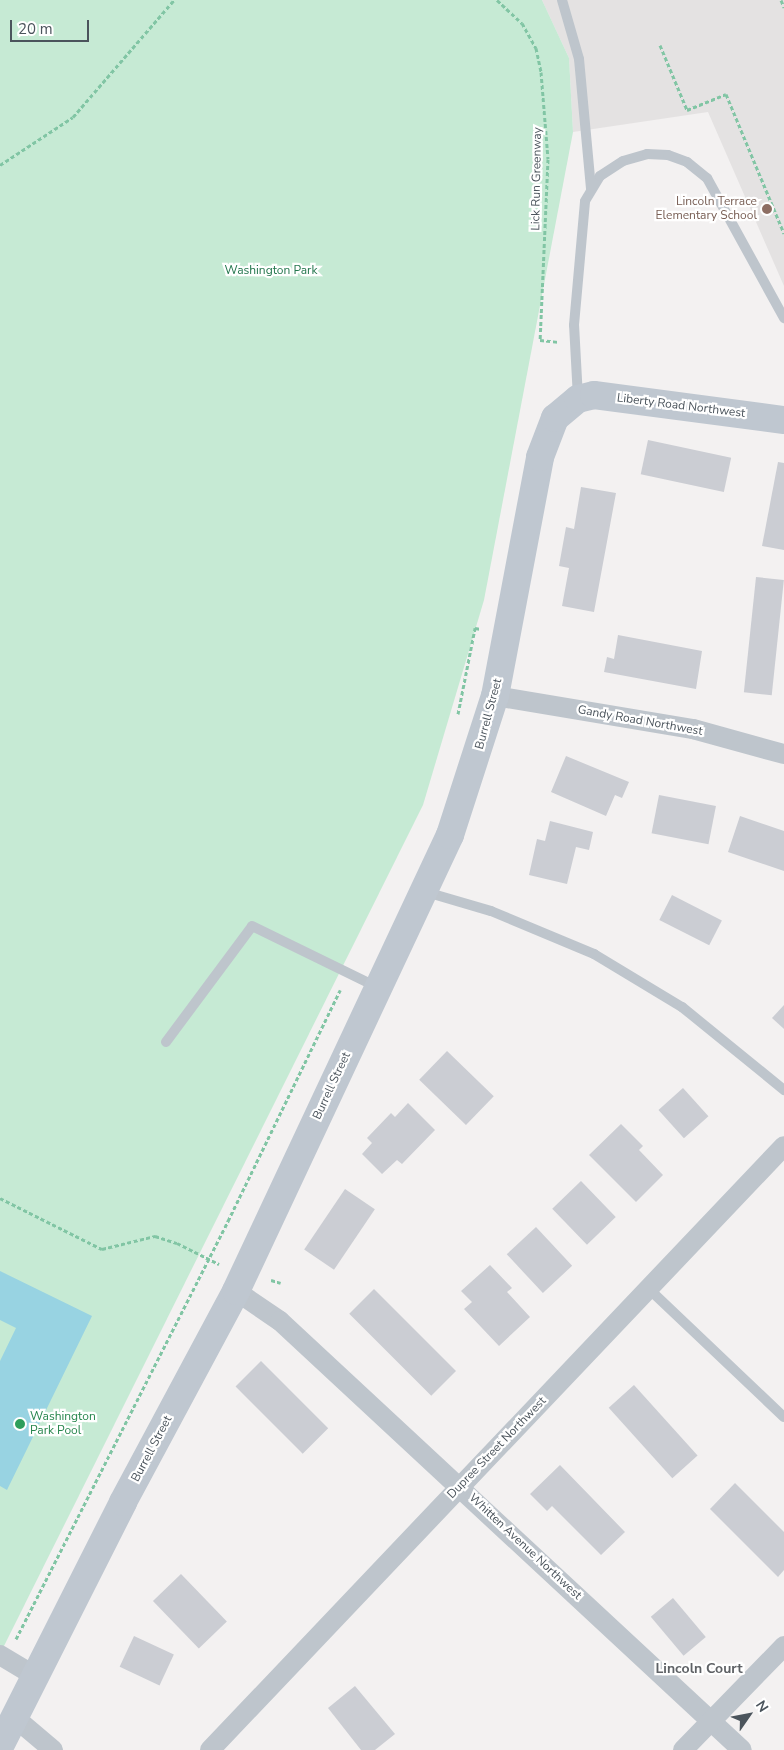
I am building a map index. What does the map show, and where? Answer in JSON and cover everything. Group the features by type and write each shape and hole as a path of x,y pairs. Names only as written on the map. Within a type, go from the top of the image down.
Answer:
{"street":[{"name":"Liberty Road Northwest","path":"578,399 594,395 784,420"},
{"name":"Burrell Street","path":"0,1746 123,1502 240,1282 425,891 456,818 495,696 540,457 555,418 578,399"},
{"name":"Gandy Road Northwest","path":"495,696 693,729 784,754"},
{"name":"Dupree Street Northwest","path":"210,1750 784,1146"},
{"name":"Whitten Avenue Northwest","path":"240,1282 742,1750"},
{"path":"683,1750 784,1646"},
{"path":"3,1657 35,1676"},
{"path":"14,1717 53,1750"}],"lane":[{"path":"562,0 579,59 591,188"},
{"path":"578,399 574,343 585,201 591,188 600,176 623,161 647,154 668,155 687,162 707,178 781,308 784,318"},
{"path":"425,891 543,931 642,981 682,1007 784,1090"},
{"path":"166,1042 252,926 378,987"},
{"path":"649,1289 784,1416"}],"path":[{"path":"0,166 73,117 174,0"},
{"name":"Lick Run Greenway","path":"497,0 522,23 536,48 546,102 548,175 540,340 574,343"},
{"path":"781,0 784,6"},
{"path":"660,45 687,110 726,94 784,233"},
{"path":"457,720 475,628 508,631"},
{"path":"3,1657 208,1260 349,974"},
{"path":"0,1198 102,1249 155,1236 177,1243 208,1260 240,1282 282,1283"}],"shaded area":[{"name":"Lincoln Terrace Elementary School","path":"542,0 784,0 784,286 708,112 573,132 569,58"}],"green space":[{"name":"Washington Park","path":"0,0 542,0 569,58 573,132 484,600 423,805 0,1654"}],"water":[{"name":"Washington Park Pool","path":"0,1271 92,1316 7,1490 0,1486 0,1361 16,1328 0,1320"}],"building":[{"path":"648,440 731,458 724,492 641,474"},
{"path":"778,462 784,463 784,550 762,546"},
{"path":"581,487 616,493 594,612 562,606 569,568 559,566 566,527 574,529"},
{"path":"756,577 784,580 772,695 744,692"},
{"path":"618,635 702,651 696,689 604,672 607,657 614,659"},
{"path":"566,756 629,782 622,798 615,795 606,816 551,792"},
{"path":"659,795 716,806 708,844 652,833"},
{"path":"740,816 784,831 784,871 728,852"},
{"path":"550,821 593,832 589,850 576,847 567,884 529,875 537,839 545,841"},
{"path":"672,895 722,920 709,945 659,920"},
{"path":"784,1005 784,1029 772,1018"},
{"path":"447,1051 494,1096 466,1125 419,1080"},
{"path":"683,1088 708,1116 684,1138 658,1110"},
{"path":"408,1103 435,1130 402,1164 397,1160 382,1174 362,1154 372,1143 367,1138 391,1113 395,1117"},
{"path":"621,1124 643,1146 639,1150 663,1175 636,1202 589,1155"},
{"path":"581,1181 616,1217 587,1245 552,1209"},
{"path":"345,1189 375,1209 334,1270 304,1250"},
{"path":"536,1227 572,1266 543,1293 507,1254"},
{"path":"490,1265 512,1288 507,1292 530,1317 499,1346 464,1309 472,1302 461,1291"},
{"path":"374,1289 456,1371 431,1396 349,1314"},
{"path":"261,1361 328,1428 303,1454 236,1386"},
{"path":"634,1385 698,1456 672,1478 609,1408"},
{"path":"560,1465 625,1532 601,1555 552,1506 547,1511 530,1494"},
{"path":"735,1483 784,1532 784,1570 778,1577 710,1509"},
{"path":"181,1574 227,1621 199,1649 153,1601"},
{"path":"673,1598 706,1637 684,1656 651,1617"},
{"path":"134,1636 174,1655 160,1685 120,1667"},
{"path":"355,1686 395,1734 375,1750 361,1750 328,1708"}],"place":[{"name":"Lincoln Terrace Elementary School","path":"767,209"},
{"name":"Washington Park Pool","path":"20,1424"}],"district":[{"name":"Lincoln Court","path":"699,1669"}]}
